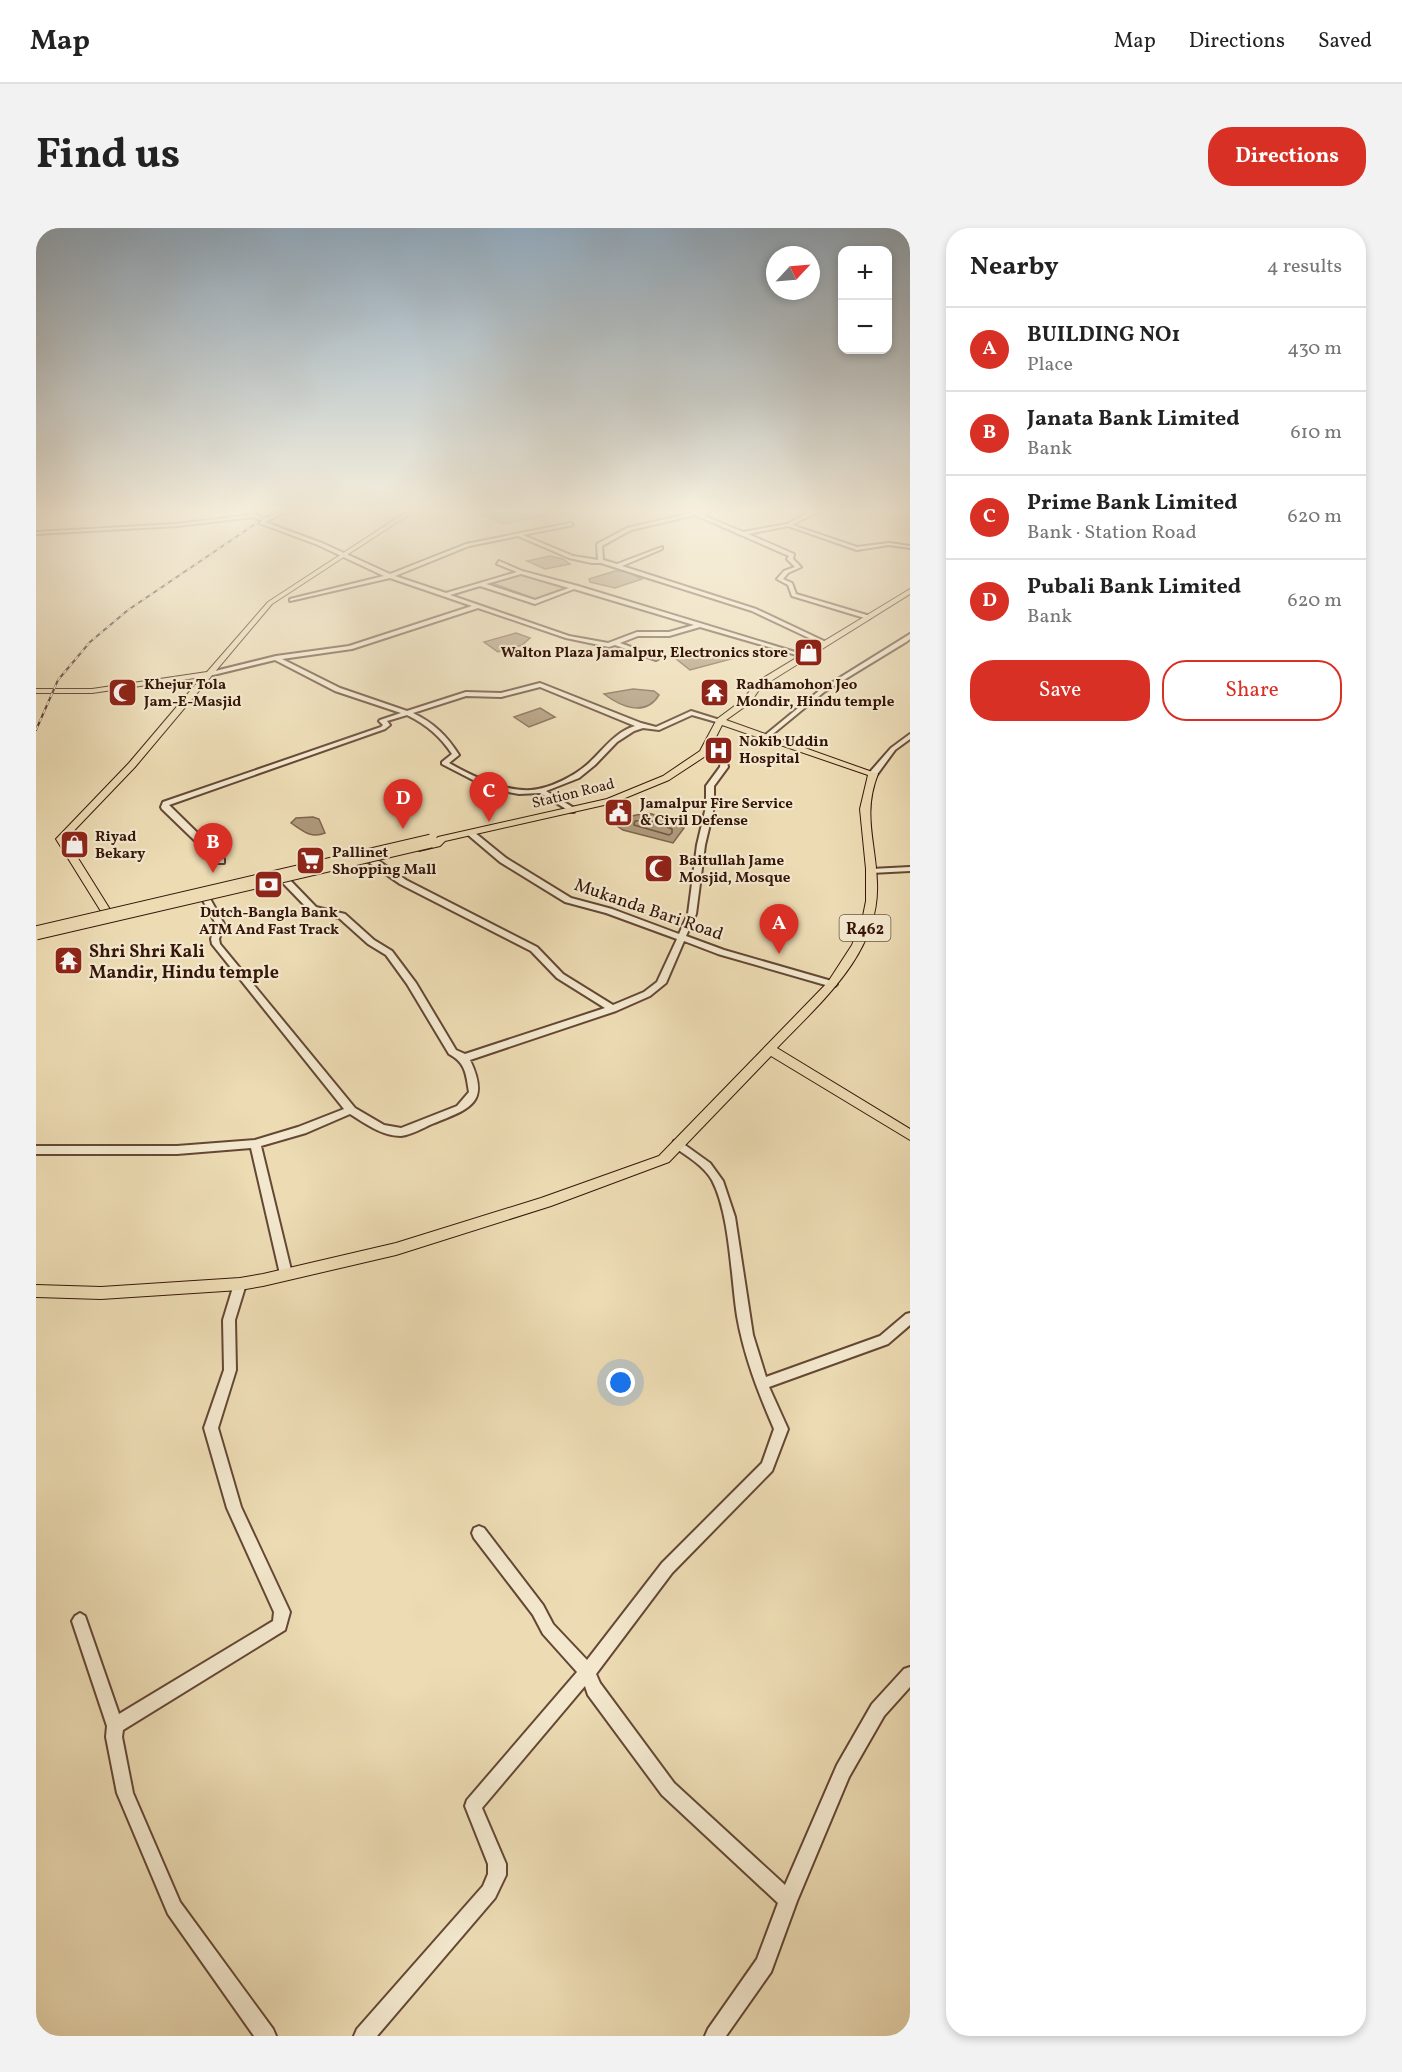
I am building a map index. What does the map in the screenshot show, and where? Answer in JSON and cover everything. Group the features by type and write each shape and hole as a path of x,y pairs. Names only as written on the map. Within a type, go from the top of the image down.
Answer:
{"highway":[{"path":"36,935 431,841"}],"main road":[{"path":"111,919 61,839 132,765 209,674 283,592"},
{"name":"Station Road","path":"36,935 370,859 610,801 657,782 704,753 720,722 747,701 758,685 802,655 908,594"},
{"path":"36,691 92,691 209,674"},
{"path":"720,722 873,774"},
{"name":"R462","path":"769,1049 851,961 869,919 871,871 865,848 864,799 873,774"},
{"path":"36,1291 101,1293 240,1284 396,1249 546,1202 664,1159 769,1049 910,1135"}],"street":[{"path":"292,600 323,592"},
{"path":"443,592 568,637 609,645 637,634 669,634 700,625"},
{"path":"448,594 453,592"},
{"path":"505,592 535,602 561,592"},
{"path":"594,592 802,655"},
{"path":"699,592 754,610 824,643"},
{"path":"793,592 794,595 868,617"},
{"path":"209,674 276,658 350,648 478,606"},
{"path":"766,737 793,712 857,668 900,646 910,636"},
{"path":"616,643 656,658"},
{"path":"276,658 348,693 405,712 434,725 456,755 444,763 454,770 505,788 532,794 576,776 608,745 627,731 642,726"},
{"path":"221,861 165,807 166,804 383,728 387,726 382,721 405,712 466,694 501,695 540,685 642,726 657,729 691,713 720,722"},
{"path":"873,774 893,749 910,736"},
{"path":"464,1059 614,1009 647,994 660,983 692,914 696,898 701,845 710,807 710,786 724,767 724,758 708,745"},
{"path":"541,791 571,810"},
{"name":"Mukanda Bari Road","path":"471,834 503,860 568,900 683,936 721,952 831,984"},
{"path":"370,859 403,882 534,949 548,967 577,988 614,1009"},
{"path":"871,871 890,872 910,869"},
{"path":"205,897 220,924 214,939 216,944 351,1110 381,1128 402,1132 461,1108 474,1092 470,1071 464,1059 452,1052 411,983 389,953 371,942 342,916 313,909 284,879"},
{"path":"36,1150 177,1150 255,1144 302,1130 351,1110"},
{"path":"255,1144 286,1274"},
{"path":"364,2036 489,1892 497,1875 497,1864 473,1806 587,1672 667,1568 767,1467 781,1429 761,1384 747,1334 730,1227 718,1180 700,1161 678,1144"},
{"path":"115,1726 280,1625 282,1612 234,1508 211,1428 230,1370 229,1320 240,1284"},
{"path":"761,1384 884,1340 910,1318"},
{"path":"479,1533 538,1610 548,1629 587,1672 594,1689 668,1789 788,1900"},
{"path":"80,1621 115,1726 114,1737 125,1793 174,1908 266,2036"},
{"path":"715,2036 764,1965 788,1900 843,1770 878,1710 910,1675"}],"shaded area":[{"path":"518,592 558,592 538,600"}],"water":[{"path":"516,633 530,638 522,645 498,652 484,642"},
{"path":"726,650 735,658 690,670 675,658 691,653"},
{"path":"633,689 654,691 659,695 647,706 632,708 604,694"},
{"path":"540,708 555,717 529,727 514,717"},
{"path":"646,813 684,828 673,843 623,830 616,825 622,818"},
{"path":"296,818 319,819 325,833 311,835 291,823"}],"railway":[{"path":"36,730 58,680 90,642 128,610 154,592"}],"place":[{"name":"Walton Plaza Jamalpur, Electronics store","path":"809,652"},
{"name":"Khejur Tola Jam-E-Masjid","path":"123,693"},
{"name":"Radhamohon Jeo Mondir, Hindu temple","path":"715,693"},
{"name":"Nokib Uddin Hospital","path":"718,750"},
{"name":"Jamalpur Fire Service & Civil Defense","path":"619,812"},
{"name":"Prime Bank Limited","path":"489,822"},
{"name":"Pubali Bank Limited","path":"403,829"},
{"name":"Riyad Bekary","path":"74,845"},
{"name":"Pallinet Shopping Mall","path":"311,861"},
{"name":"Baitullah Jame Mosjid, Mosque","path":"658,869"},
{"name":"Janata Bank Limited","path":"213,873"},
{"name":"Dutch-Bangla Bank ATM And Fast Track","path":"269,885"},
{"name":"BUILDING NO1","path":"779,954"},
{"name":"Shri Shri Kali Mandir, Hindu temple","path":"68,961"}]}
